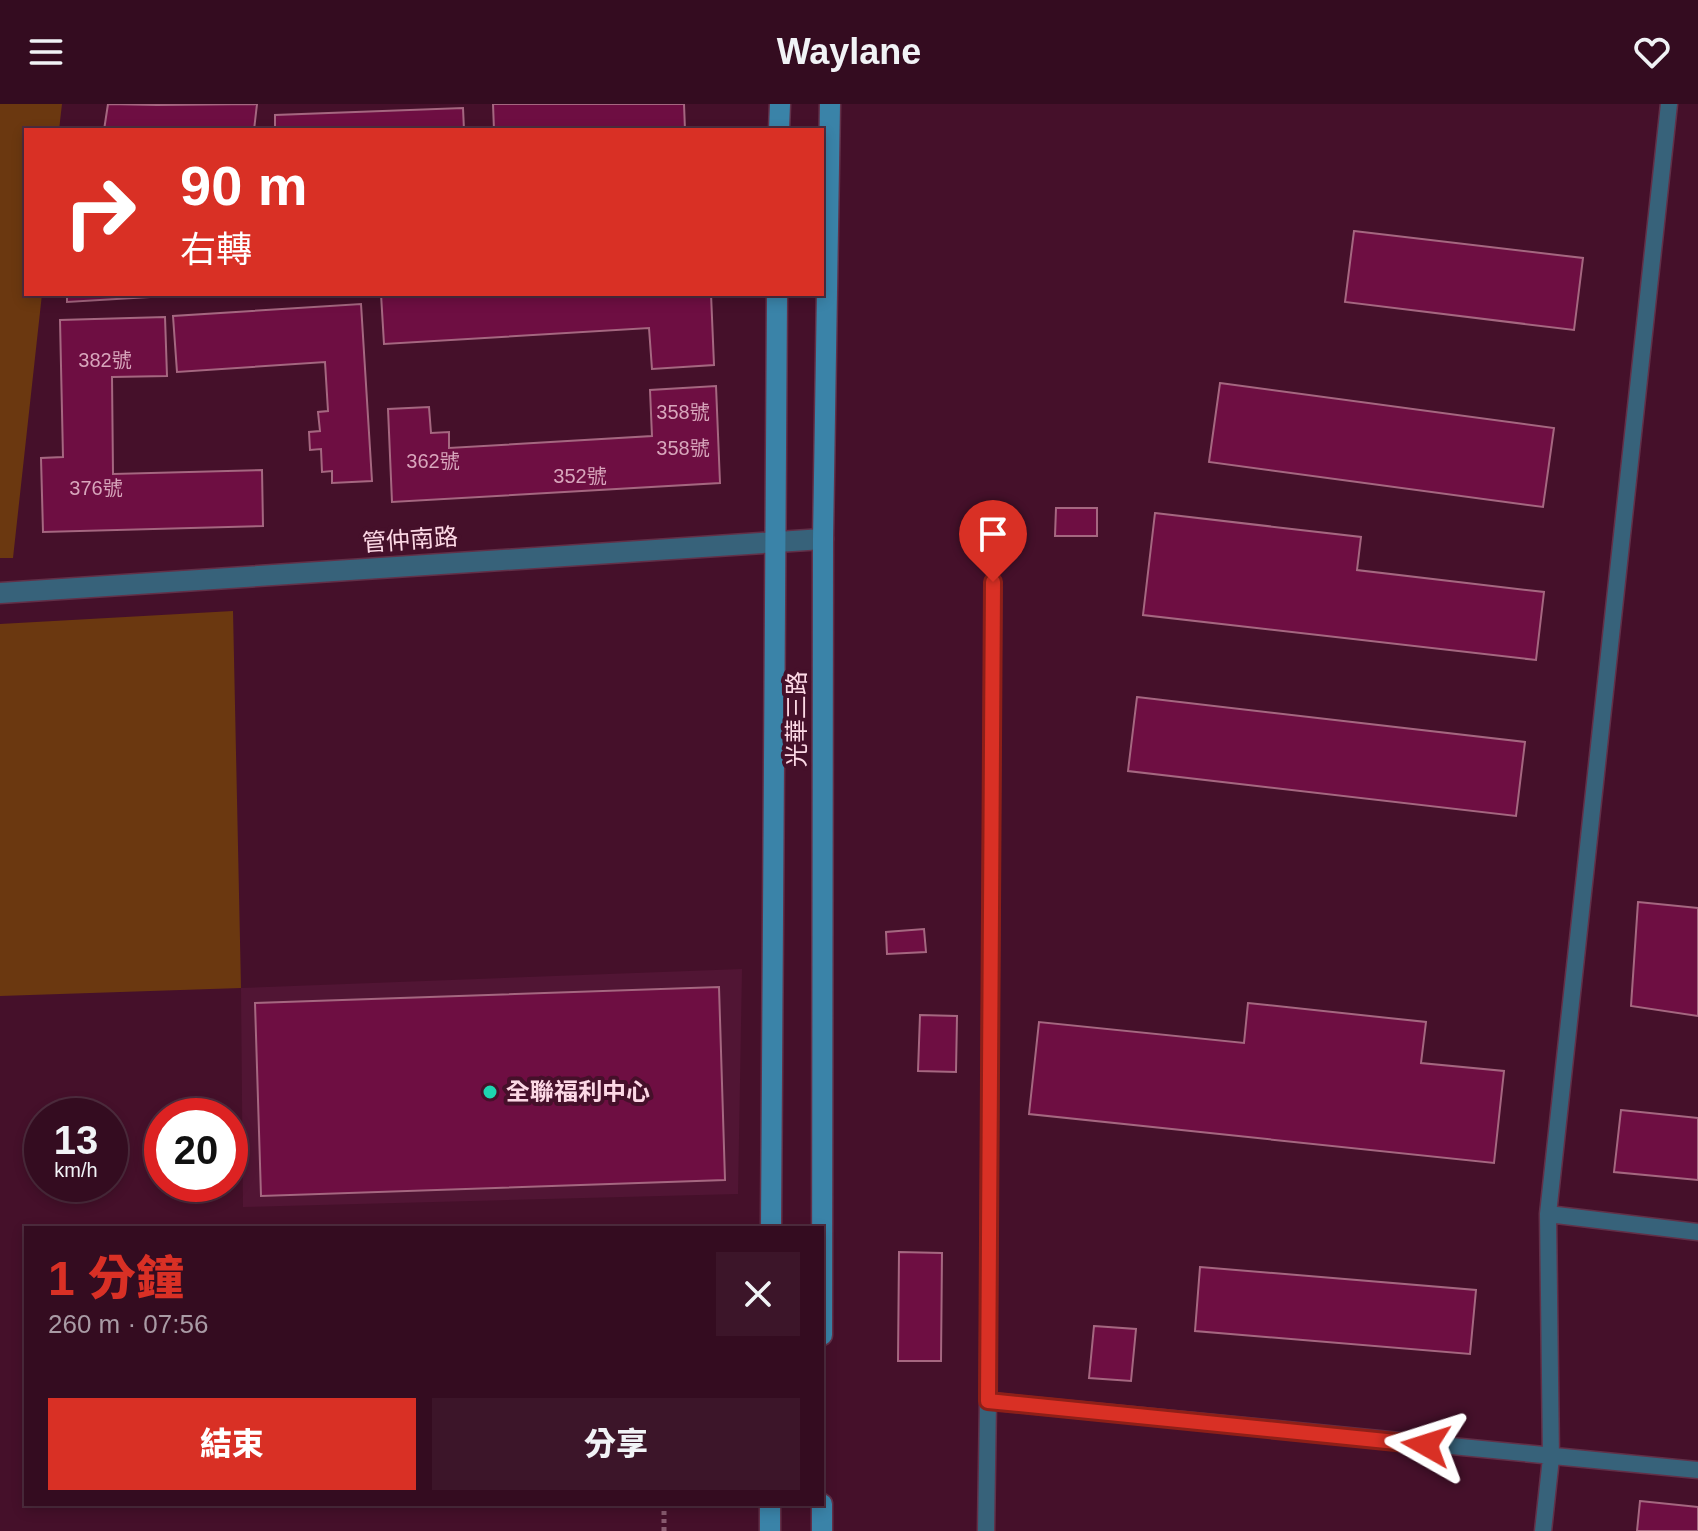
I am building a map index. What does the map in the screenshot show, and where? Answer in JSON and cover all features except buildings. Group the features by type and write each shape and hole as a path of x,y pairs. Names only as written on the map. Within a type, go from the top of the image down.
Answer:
{"street":[{"path":"779,128 780,104"},
{"name":"光華三路","path":"822,1226 823,539 830,104"},
{"name":"光華三路","path":"771,1226 777,296"},
{"name":"管仲南路","path":"0,593 823,539"},
{"path":"770,1506 770,1531"},
{"path":"822,1506 822,1531"}],"lane":[{"path":"1543,1531 1551,1458 1548,1214 1669,104"},
{"path":"986,1531 993,582"},
{"path":"1548,1214 1698,1232"},
{"path":"988,1401 1698,1470"}],"path":[{"path":"664,1506 664,1531"}],"shaded area":[{"path":"0,104 62,104 59,128 24,128 24,296 42,296 13,558 0,558"},
{"path":"233,611 241,988 0,996 0,624"},
{"name":"全聯福利中心","path":"742,969 738,1194 243,1207 243,1202 248,1202 248,1098 242,1098 241,988"}],"place":[{"name":"全聯福利中心","path":"490,1092"}],"route":[{"path":"993,582 988,1401 1426,1445"}]}
